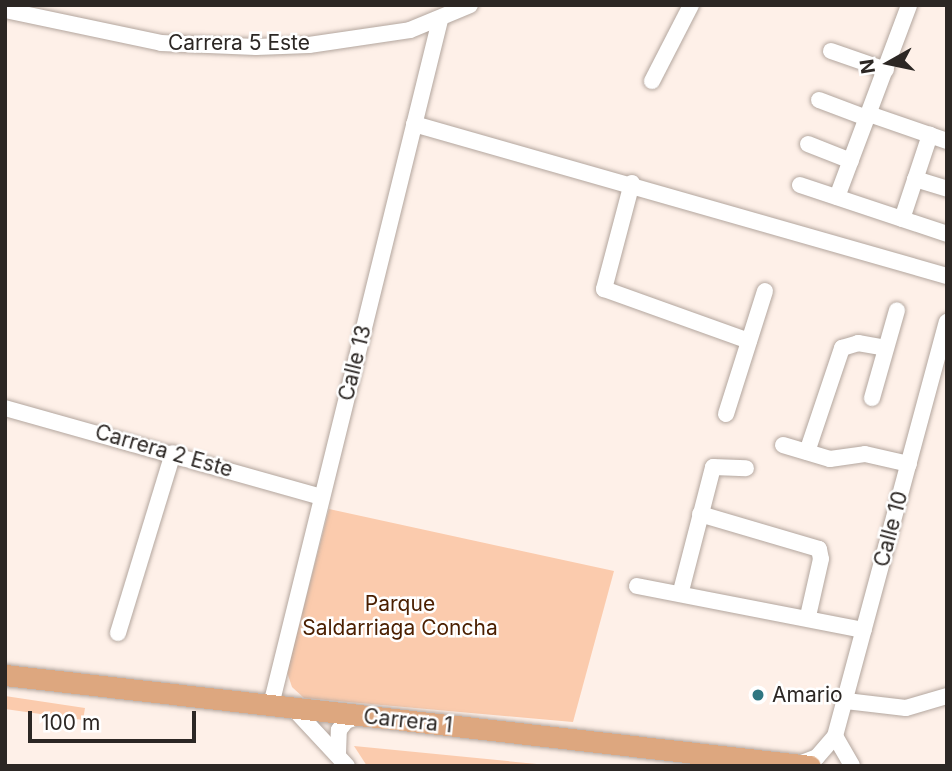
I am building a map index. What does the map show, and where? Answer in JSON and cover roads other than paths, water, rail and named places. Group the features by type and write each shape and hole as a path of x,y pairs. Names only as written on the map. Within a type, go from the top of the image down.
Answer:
{"main road":[{"name":"Carrera 1","path":"5,675 805,765"}],"street":[{"name":"Carrera 5 Este","path":"5,10 150,41 256,47 363,38 440,20 470,5"},
{"path":"652,81 691,5"},
{"path":"837,197 909,5"},
{"name":"Calle 13","path":"271,705 440,20"},
{"path":"831,51 886,69"},
{"path":"819,100 947,141"},
{"path":"414,124 632,183 947,276"},
{"path":"902,219 930,135"},
{"path":"808,144 851,161"},
{"path":"915,179 947,189"},
{"path":"632,183 604,289 749,341"},
{"path":"800,185 947,234"},
{"path":"726,414 765,290"},
{"path":"872,398 897,310"},
{"name":"Calle 10","path":"835,736 947,322"},
{"path":"807,452 842,348 858,343 886,348"},
{"name":"Carrera 2 Este","path":"5,408 322,497"},
{"path":"783,445 841,460 865,454 909,464"},
{"path":"118,633 173,453"},
{"path":"681,591 713,467 746,468"},
{"path":"700,514 819,549 821,559 808,616"},
{"path":"637,586 681,591 864,630"},
{"path":"846,701 906,708 947,696"},
{"path":"294,709 342,760"},
{"path":"342,760 339,730 346,721 360,716"},
{"path":"805,765 824,751 835,736 852,766"}],"place":[{"name":"Amario","path":"758,695"}],"park label":[{"name":"Parque Saldarriaga Concha","path":"400,616"}]}
